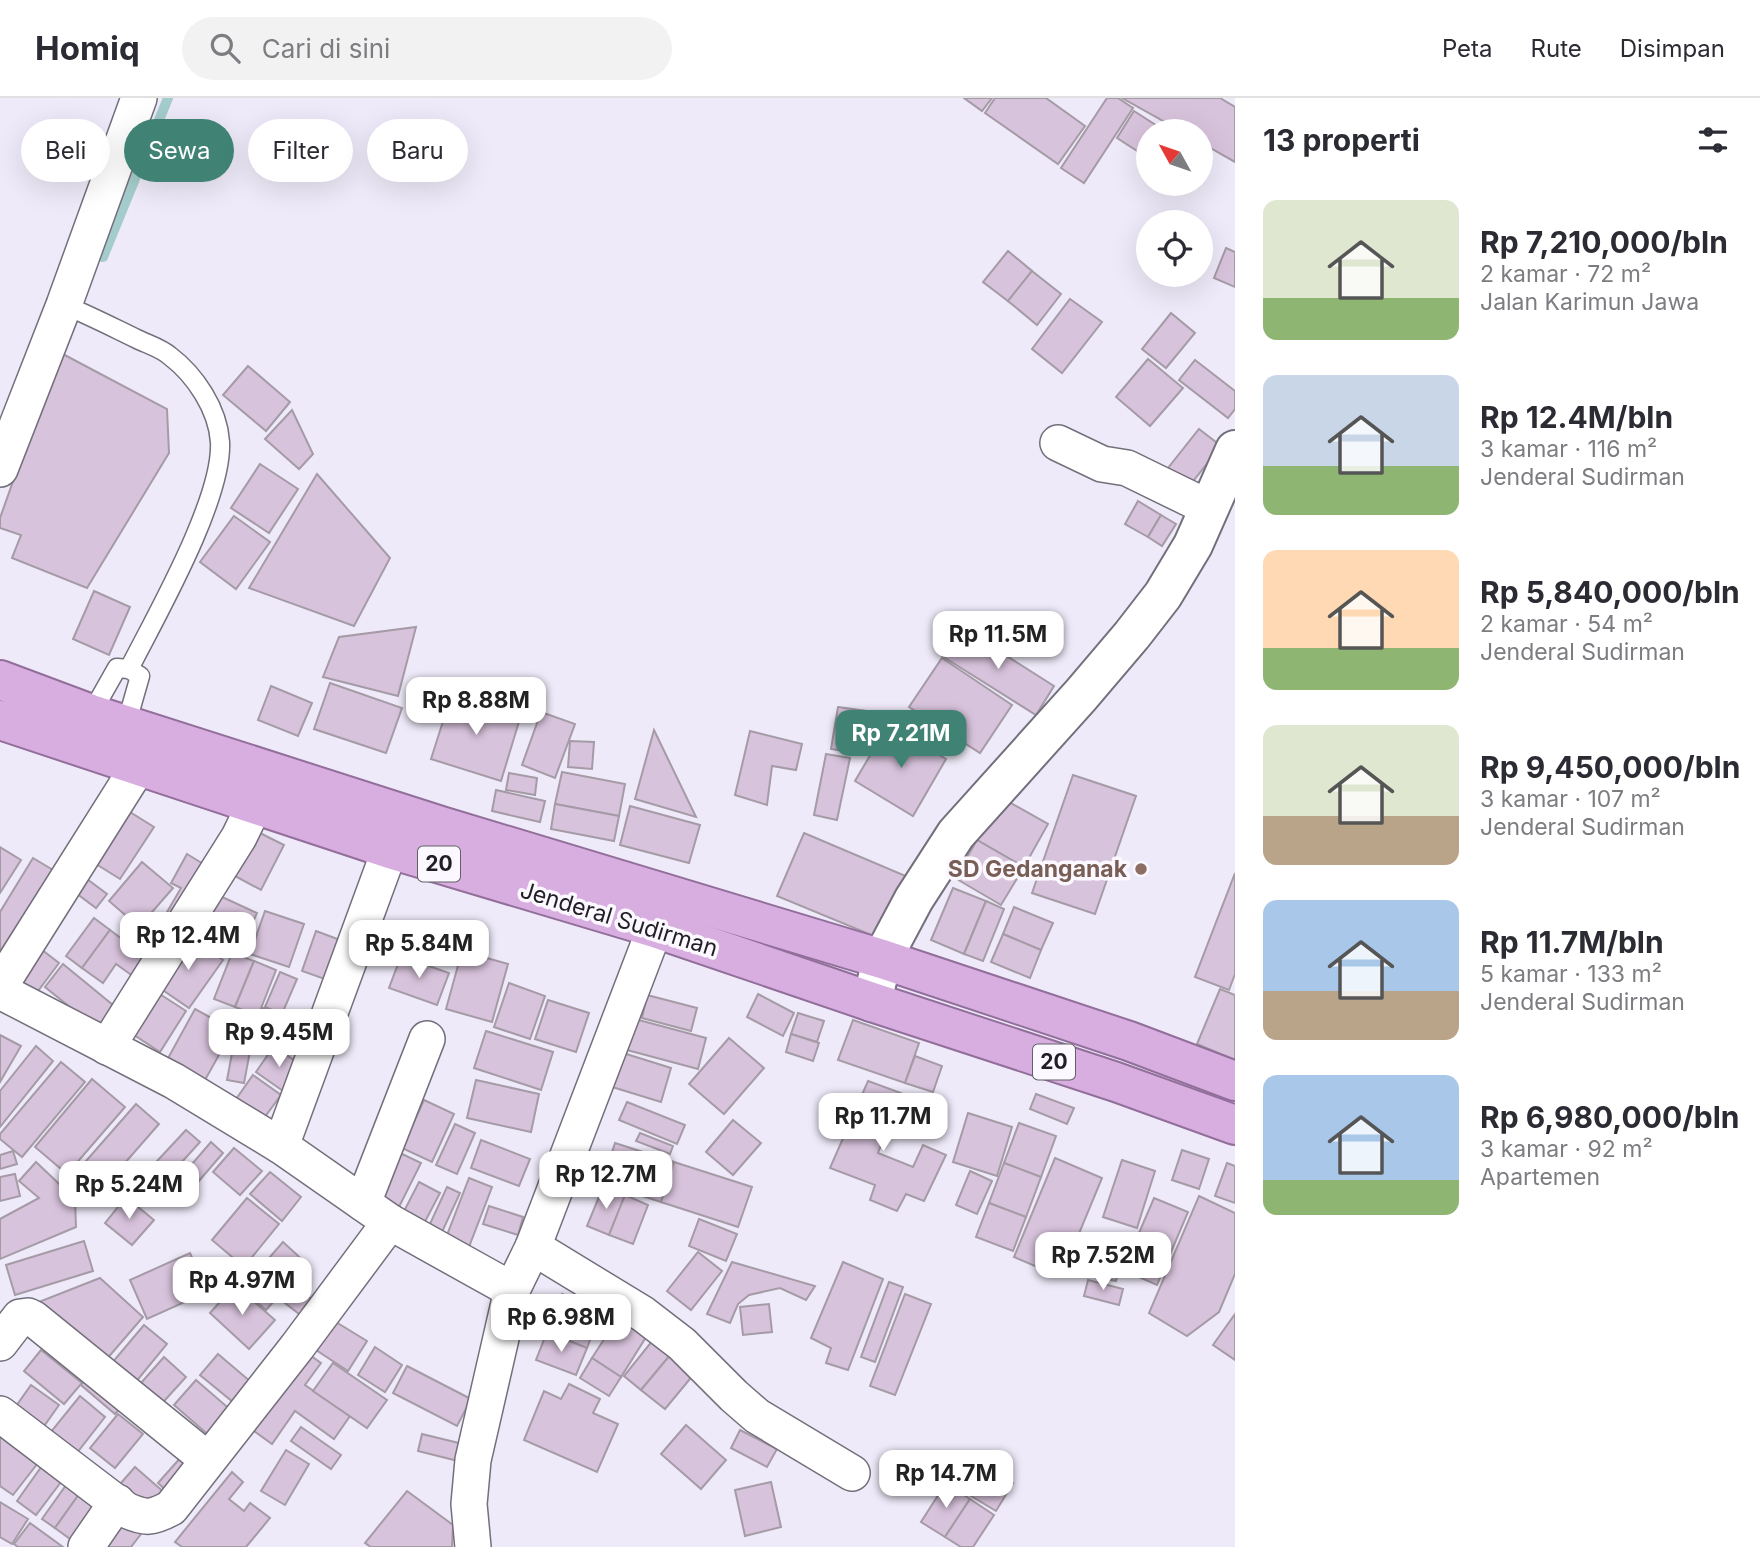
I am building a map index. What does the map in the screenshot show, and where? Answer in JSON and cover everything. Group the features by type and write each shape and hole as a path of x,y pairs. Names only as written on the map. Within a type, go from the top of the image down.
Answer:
{"highway":[{"name":"Jenderal Sudirman","path":"15,686 441,826 882,959 1129,1041 1235,1080"},
{"name":"Jenderal Sudirman","path":"0,720 254,806 655,928 1116,1082 1235,1125"}],"street":[{"path":"0,469 64,305 139,98"},
{"path":"1058,443 1102,464 1127,468 1209,508"},
{"path":"872,1002 882,959 915,899 956,834 1132,635 1163,595 1194,545 1235,450"},
{"path":"138,767 0,989 174,1081 281,1146 377,1212 512,1290"},
{"path":"107,1047 239,837 254,806"},
{"path":"281,1146 390,849"},
{"path":"473,1547 470,1504 473,1460 512,1290 533,1247 655,928"},
{"path":"1,1419 140,1516 155,1517 171,1507 297,1347 377,1212 427,1039"},
{"path":"533,1247 643,1314 682,1344 757,1416 852,1473"},
{"path":"0,1343 20,1317 28,1316 34,1319 208,1460"},
{"path":"86,1547 117,1502"}],"lane":[{"path":"64,305 168,354 189,373 204,394 220,441 218,466 211,493 168,592 129,669"},
{"path":"117,668 129,669 140,676 109,719 117,668"}],"building":[{"path":"964,98 992,98 982,111"},
{"path":"995,98 1046,98 1085,126 1058,164 985,113"},
{"path":"1107,98 1118,98 1133,108 1084,183 1061,168"},
{"path":"1122,98 1220,98 1235,107 1235,162 1213,149 1213,119 1160,119"},
{"path":"1134,111 1146,119 1136,119 1136,150 1117,138"},
{"path":"1226,248 1235,252 1235,287 1214,278"},
{"path":"1008,251 1032,271 1008,301 983,282"},
{"path":"1032,271 1061,294 1037,325 1008,301"},
{"path":"1070,299 1102,322 1062,373 1032,349"},
{"path":"1171,313 1195,333 1166,368 1142,349"},
{"path":"59,352 167,409 169,453 87,588 12,558 21,535 0,528 0,518"},
{"path":"1148,359 1183,388 1150,426 1116,397"},
{"path":"1195,360 1235,391 1235,409 1228,418 1179,380"},
{"path":"248,366 290,402 266,431 223,395"},
{"path":"292,410 313,454 299,469 265,439"},
{"path":"1199,429 1221,446 1190,485 1168,468"},
{"path":"260,464 298,489 269,533 231,508"},
{"path":"317,474 390,558 354,626 249,588"},
{"path":"1138,501 1161,515 1148,537 1125,524"},
{"path":"1161,515 1176,524 1162,546 1148,537"},
{"path":"234,516 270,542 236,589 200,562"},
{"path":"94,591 130,607 109,655 73,639"},
{"path":"416,627 398,696 323,677 339,637"},
{"path":"961,627 1054,686 1036,715 942,656"},
{"path":"942,658 1012,705 980,753 909,707"},
{"path":"330,683 402,708 386,753 314,729"},
{"path":"271,686 312,703 298,736 258,720"},
{"path":"452,693 521,715 501,781 431,759"},
{"path":"838,707 875,712 869,755 831,749"},
{"path":"541,712 575,724 555,778 522,765"},
{"path":"888,725 946,759 913,816 855,781"},
{"path":"654,730 696,817 635,799"},
{"path":"750,731 802,744 796,770 772,766 767,805 735,795"},
{"path":"570,741 594,742 592,769 568,767"},
{"path":"826,754 850,758 837,820 814,815"},
{"path":"562,772 625,784 619,816 555,804"},
{"path":"509,773 537,778 535,795 506,790"},
{"path":"1073,775 1136,796 1095,914 1032,893"},
{"path":"496,790 545,801 540,822 492,811"},
{"path":"1002,798 1048,824 1024,867 977,840"},
{"path":"555,804 619,816 614,841 551,829"},
{"path":"630,806 700,825 689,863 620,845"},
{"path":"130,812 154,827 120,879 96,864"},
{"path":"258,832 284,845 261,890 235,876"},
{"path":"804,833 908,877 881,939 777,896"},
{"path":"977,840 1024,867 1001,905 955,878"},
{"path":"0,847 21,860 0,893"},
{"path":"187,854 210,868 180,919 167,912 181,888 171,883"},
{"path":"33,858 53,870 0,952 0,912"},
{"path":"142,862 173,888 139,927 109,901"},
{"path":"1235,873 1235,974 1229,990 1195,977"},
{"path":"83,876 107,894 96,908 72,890"},
{"path":"953,888 986,901 964,954 931,940"},
{"path":"220,896 257,913 242,946 221,936 215,947 200,938"},
{"path":"986,901 1004,909 983,961 964,954"},
{"path":"1014,907 1053,923 1041,950 1003,934"},
{"path":"265,911 304,924 289,967 250,954"},
{"path":"94,918 110,930 82,968 66,956"},
{"path":"110,930 155,964 141,982 116,964 103,983 82,968"},
{"path":"316,931 351,944 336,983 302,971"},
{"path":"1003,934 1041,950 1030,978 991,962"},
{"path":"188,936 223,960 189,1008 154,984"},
{"path":"37,946 59,963 29,1003 7,987"},
{"path":"462,951 508,964 492,1022 446,1009"},
{"path":"232,953 254,961 235,1007 214,999"},
{"path":"401,956 449,973 437,1005 389,988"},
{"path":"254,961 276,970 258,1016 235,1007"},
{"path":"63,964 119,1010 101,1032 45,987"},
{"path":"280,972 297,979 282,1014 265,1007"},
{"path":"509,983 545,996 530,1039 494,1027"},
{"path":"152,989 186,1011 160,1052 125,1029"},
{"path":"1220,989 1235,995 1235,1060 1197,1044"},
{"path":"758,994 794,1013 783,1036 747,1017"},
{"path":"647,995 697,1008 691,1031 642,1018"},
{"path":"548,1000 589,1013 576,1052 535,1039"},
{"path":"263,1008 311,1027 300,1053 253,1034"},
{"path":"195,1009 233,1030 205,1080 167,1060"},
{"path":"798,1013 824,1021 817,1042 791,1034"},
{"path":"635,1019 706,1038 698,1069 627,1050"},
{"path":"853,1020 919,1043 905,1083 838,1060"},
{"path":"486,1031 553,1052 541,1090 474,1068"},
{"path":"236,1032 253,1035 244,1083 227,1080"},
{"path":"791,1034 819,1043 813,1061 786,1052"},
{"path":"0,1035 21,1046 0,1082"},
{"path":"729,1038 764,1068 724,1114 689,1084"},
{"path":"36,1046 53,1061 0,1127 0,1091"},
{"path":"274,1046 302,1066 283,1091 256,1072"},
{"path":"620,1052 671,1068 661,1102 609,1086"},
{"path":"915,1056 942,1066 933,1092 905,1083"},
{"path":"61,1062 85,1082 22,1157 0,1139 0,1134"},
{"path":"253,1075 281,1095 261,1122 234,1102"},
{"path":"92,1079 125,1107 67,1174 35,1147"},
{"path":"476,1080 539,1094 531,1132 467,1118"},
{"path":"868,1081 901,1093 878,1153 913,1167 923,1145 946,1155 924,1201 906,1194 897,1211 870,1200 875,1185 830,1168"},
{"path":"1036,1094 1074,1108 1067,1124 1030,1109"},
{"path":"424,1100 454,1114 432,1162 402,1148"},
{"path":"627,1102 685,1125 677,1144 619,1120"},
{"path":"136,1104 159,1124 88,1205 65,1185"},
{"path":"968,1113 1012,1127 997,1176 953,1162"},
{"path":"733,1120 761,1143 733,1175 706,1152"},
{"path":"1019,1123 1056,1136 1041,1177 1004,1163"},
{"path":"455,1124 475,1133 457,1174 436,1165"},
{"path":"186,1130 200,1142 159,1187 145,1174"},
{"path":"640,1133 673,1146 670,1154 636,1141"},
{"path":"481,1140 530,1159 519,1186 471,1168"},
{"path":"211,1142 223,1153 192,1189 180,1178"},
{"path":"615,1143 674,1162 661,1202 602,1183"},
{"path":"234,1148 262,1171 240,1195 213,1172"},
{"path":"1182,1150 1209,1159 1199,1189 1172,1180"},
{"path":"13,1151 17,1164 0,1169 0,1155"},
{"path":"400,1153 421,1163 394,1217 373,1206"},
{"path":"1055,1158 1102,1178 1061,1277 1014,1257"},
{"path":"1122,1160 1155,1171 1137,1228 1103,1217"},
{"path":"36,1162 75,1199 76,1227 0,1259 0,1219 39,1198 19,1181"},
{"path":"674,1162 752,1187 738,1227 661,1202"},
{"path":"1004,1163 1041,1177 1026,1217 989,1203"},
{"path":"1227,1163 1235,1166 1235,1203 1215,1196"},
{"path":"970,1171 992,1181 977,1214 956,1205"},
{"path":"270,1172 301,1197 282,1221 250,1194"},
{"path":"15,1174 20,1196 0,1201 0,1177"},
{"path":"469,1178 492,1187 467,1252 444,1243"},
{"path":"419,1182 440,1193 419,1233 398,1223"},
{"path":"447,1187 460,1193 436,1245 423,1239"},
{"path":"603,1187 625,1195 609,1235 587,1226"},
{"path":"625,1195 648,1205 633,1244 609,1235"},
{"path":"1199,1196 1235,1213 1235,1274 1219,1312 1187,1336 1149,1313"},
{"path":"126,1197 154,1220 132,1245 105,1223"},
{"path":"247,1198 279,1224 244,1267 212,1240"},
{"path":"1154,1198 1188,1212 1157,1285 1123,1270"},
{"path":"989,1203 1026,1217 1013,1251 976,1237"},
{"path":"489,1206 523,1217 518,1235 483,1224"},
{"path":"699,1219 737,1234 726,1261 689,1246"},
{"path":"1098,1233 1126,1239 1122,1256 1094,1250"},
{"path":"84,1241 93,1271 15,1295 6,1265"},
{"path":"283,1242 307,1264 266,1310 242,1289"},
{"path":"698,1252 722,1271 691,1310 667,1291"},
{"path":"190,1253 207,1292 147,1319 130,1280"},
{"path":"1093,1255 1121,1261 1116,1281 1088,1275"},
{"path":"732,1262 815,1286 806,1300 780,1288 749,1295 738,1304 730,1323 707,1314"},
{"path":"843,1262 883,1279 848,1370 826,1363 831,1348 811,1338"},
{"path":"100,1278 143,1317 99,1368 26,1307"},
{"path":"1088,1280 1123,1289 1119,1305 1084,1296"},
{"path":"889,1282 903,1287 875,1362 861,1357"},
{"path":"235,1285 275,1320 249,1349 210,1313"},
{"path":"297,1288 315,1302 303,1317 285,1303"},
{"path":"562,1294 602,1311 595,1327 556,1311"},
{"path":"905,1294 931,1304 895,1395 870,1386"},
{"path":"769,1304 772,1332 743,1335 740,1307"},
{"path":"556,1311 595,1327 587,1348 547,1332"},
{"path":"1235,1314 1235,1360 1213,1345"},
{"path":"619,1316 648,1334 621,1377 592,1358"},
{"path":"331,1319 367,1341 348,1371 313,1348"},
{"path":"144,1325 167,1344 130,1389 106,1370"},
{"path":"547,1332 587,1348 576,1375 536,1360"},
{"path":"653,1340 671,1354 641,1390 624,1376"},
{"path":"375,1347 402,1365 385,1392 358,1375"},
{"path":"41,1350 82,1383 64,1404 24,1371"},
{"path":"304,1351 321,1363 305,1385 350,1416 334,1439 295,1411 272,1444 254,1431"},
{"path":"218,1354 251,1382 233,1402 200,1375"},
{"path":"671,1354 694,1374 665,1409 641,1390"},
{"path":"164,1357 186,1377 155,1411 133,1392"},
{"path":"592,1358 621,1377 609,1396 580,1378"},
{"path":"333,1363 387,1400 367,1428 313,1391"},
{"path":"407,1366 471,1399 457,1426 393,1393"},
{"path":"92,1371 127,1400 115,1414 81,1385"},
{"path":"196,1380 233,1412 212,1438 174,1405"},
{"path":"569,1384 600,1399 593,1413 618,1424 597,1472 524,1440 544,1391 561,1399"},
{"path":"31,1385 59,1405 42,1429 14,1409"},
{"path":"80,1396 105,1417 76,1454 50,1433"},
{"path":"118,1414 143,1434 115,1468 90,1448"},
{"path":"686,1425 726,1460 701,1489 661,1454"},
{"path":"301,1427 341,1455 331,1469 291,1441"},
{"path":"740,1430 777,1449 767,1467 731,1448"},
{"path":"0,1433 41,1459 13,1495 0,1486"},
{"path":"422,1434 463,1444 458,1461 418,1451"},
{"path":"190,1447 203,1458 170,1494 158,1483"},
{"path":"286,1450 309,1464 285,1505 261,1491"},
{"path":"963,1453 1013,1483 996,1511 946,1481"},
{"path":"44,1463 64,1478 36,1515 17,1501"},
{"path":"135,1467 166,1494 135,1510 114,1491"},
{"path":"232,1472 243,1482 229,1499 244,1511 250,1503 270,1518 246,1547 182,1547 175,1542"},
{"path":"69,1481 82,1490 55,1528 42,1519"},
{"path":"771,1482 781,1527 745,1536 735,1490"},
{"path":"946,1483 970,1499 945,1537 921,1522"},
{"path":"82,1490 105,1506 77,1544 55,1528"},
{"path":"407,1491 453,1525 452,1547 371,1547 365,1543"},
{"path":"970,1499 994,1515 973,1547 961,1547 945,1537"},
{"path":"0,1502 28,1519 12,1544 0,1537"},
{"path":"114,1514 141,1534 131,1547 90,1547"},
{"path":"30,1523 63,1547 18,1547 14,1544"}],"waterway":[{"path":"103,257 168,98"}],"place":[{"name":"SD Gedanganak","path":"1141,869"}]}
